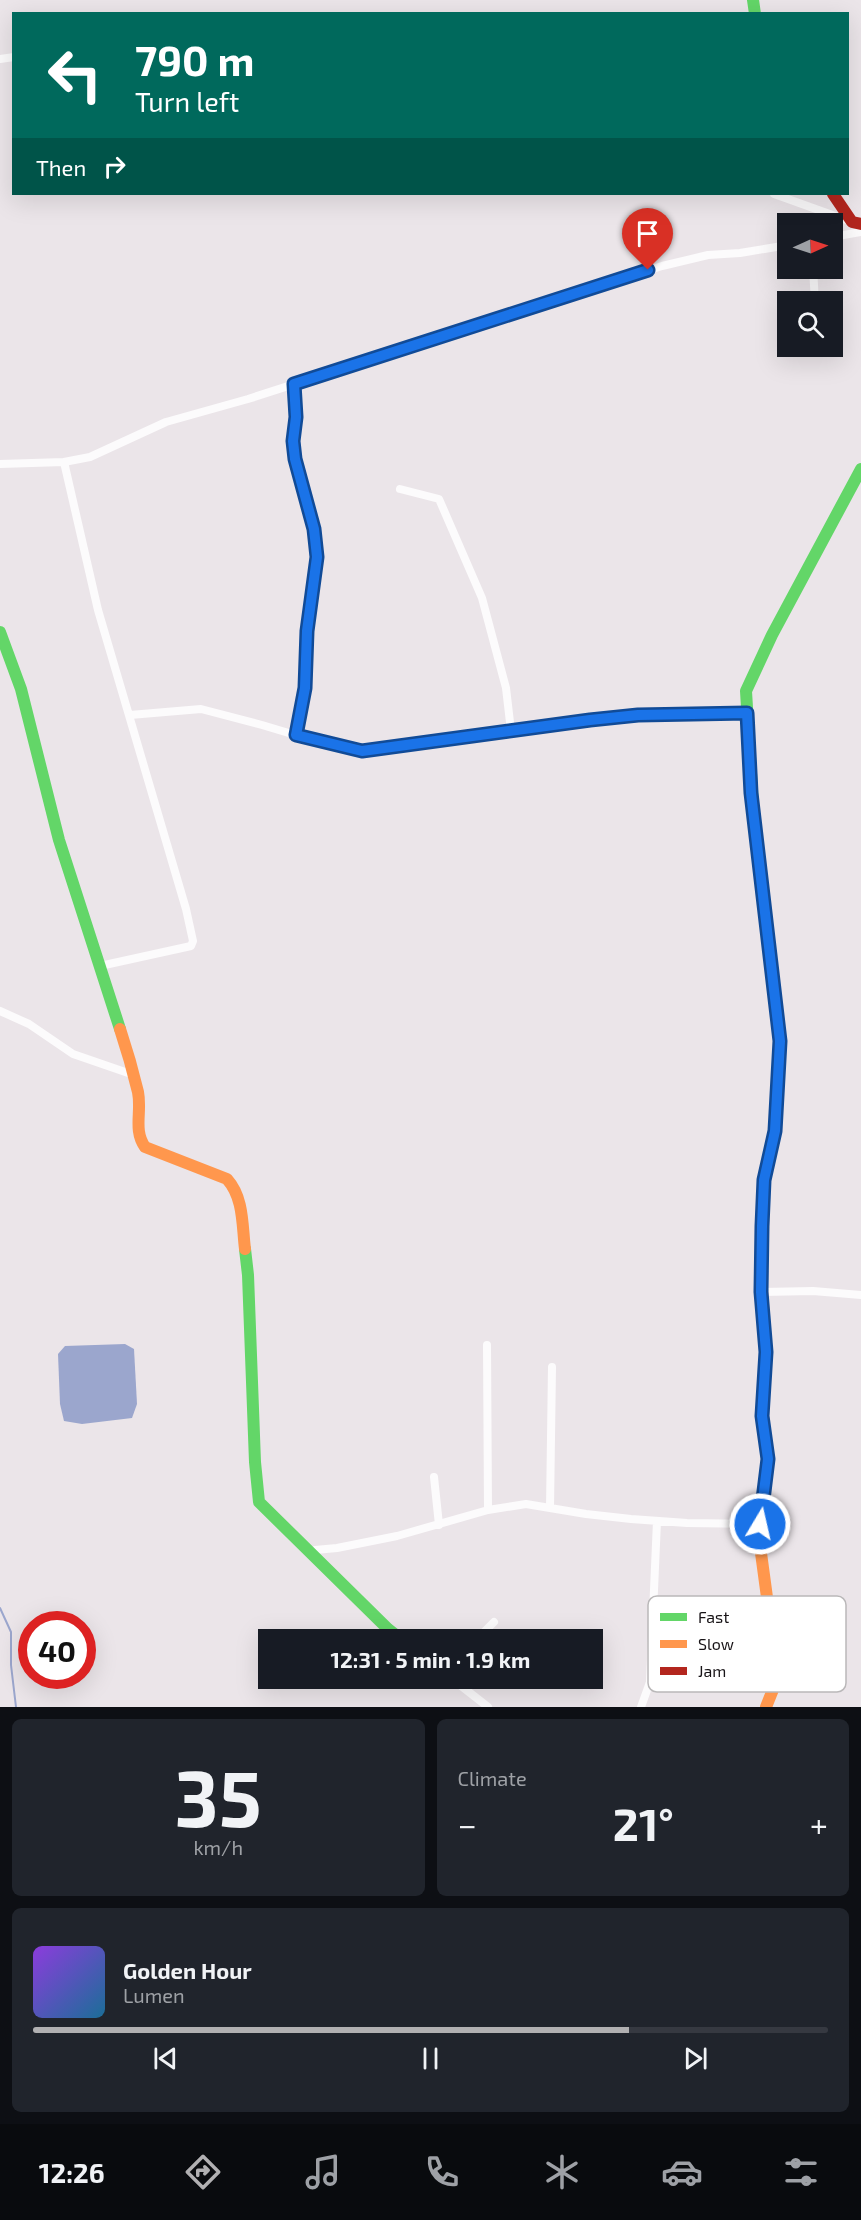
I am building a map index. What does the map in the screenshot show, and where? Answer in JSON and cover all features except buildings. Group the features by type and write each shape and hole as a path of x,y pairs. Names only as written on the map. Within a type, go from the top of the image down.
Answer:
{"street":[{"path":"777,195 857,223"},
{"path":"834,195 857,223"},
{"path":"843,235 861,232"},
{"path":"0,464 64,462 90,457 166,422 294,384 662,266 708,255 777,247"},
{"path":"294,384 295,459 314,529 317,557 308,621 305,688 296,735"},
{"path":"64,462 98,610 186,909 192,941 191,946 100,966"},
{"path":"767,1596 760,1524 768,1459 762,1416 766,1352 761,1292 764,1180 775,1131 780,1041 751,793 746,691 766,653 772,636 861,469"},
{"path":"400,489 439,499 482,598 506,688 511,731"},
{"path":"0,632 21,689 59,840 132,1065 131,1074 138,1091 140,1117 138,1137 145,1147 227,1179 236,1189 248,1275 254,1440 259,1502 388,1629"},
{"path":"130,715 201,709 362,751 638,715 747,713"},
{"path":"0,1011 30,1024 73,1054 131,1074"},
{"path":"761,1292 813,1291 861,1295"},
{"path":"487,1345 488,1510"},
{"path":"550,1508 552,1367"},
{"path":"434,1477 439,1525"},
{"path":"309,1552 397,1536 488,1510 526,1504 586,1514 657,1521 760,1524"},
{"path":"654,1596 657,1521"},
{"path":"487,1629 494,1622"},
{"path":"642,1707 648,1688"},
{"path":"471,1689 488,1707"},
{"path":"766,1707 772,1692"}],"water":[{"path":"125,1344 134,1349 137,1404 132,1418 82,1424 64,1421 60,1404 58,1354 65,1346"}],"waterway":[{"path":"0,1608 11,1632 11,1665 16,1707"}],"traffic: fast":[{"path":"753,0 755,12"},
{"path":"753,806 746,691 772,635 861,469"},
{"path":"0,632 21,689 59,840 120,1029"},
{"path":"245,1249 259,1502 388,1629"}],"traffic: slow":[{"path":"120,1029 138,1092 141,1141 145,1147 227,1179 237,1195 245,1249"},
{"path":"761,1273 766,1352 762,1416 768,1459 761,1524 761,1553 767,1596"},
{"path":"766,1707 772,1692"}],"traffic: jam":[{"path":"834,195 852,222 861,224"},
{"path":"753,806 780,1041 775,1131 764,1180 761,1273"}],"route":[{"path":"648,270 294,384 295,459 314,529 317,557 307,631 305,688 296,735 362,751 638,715 747,713 751,793 780,1041 775,1131 764,1180 762,1226 761,1292 766,1352 762,1416 768,1459 760,1524"}]}
